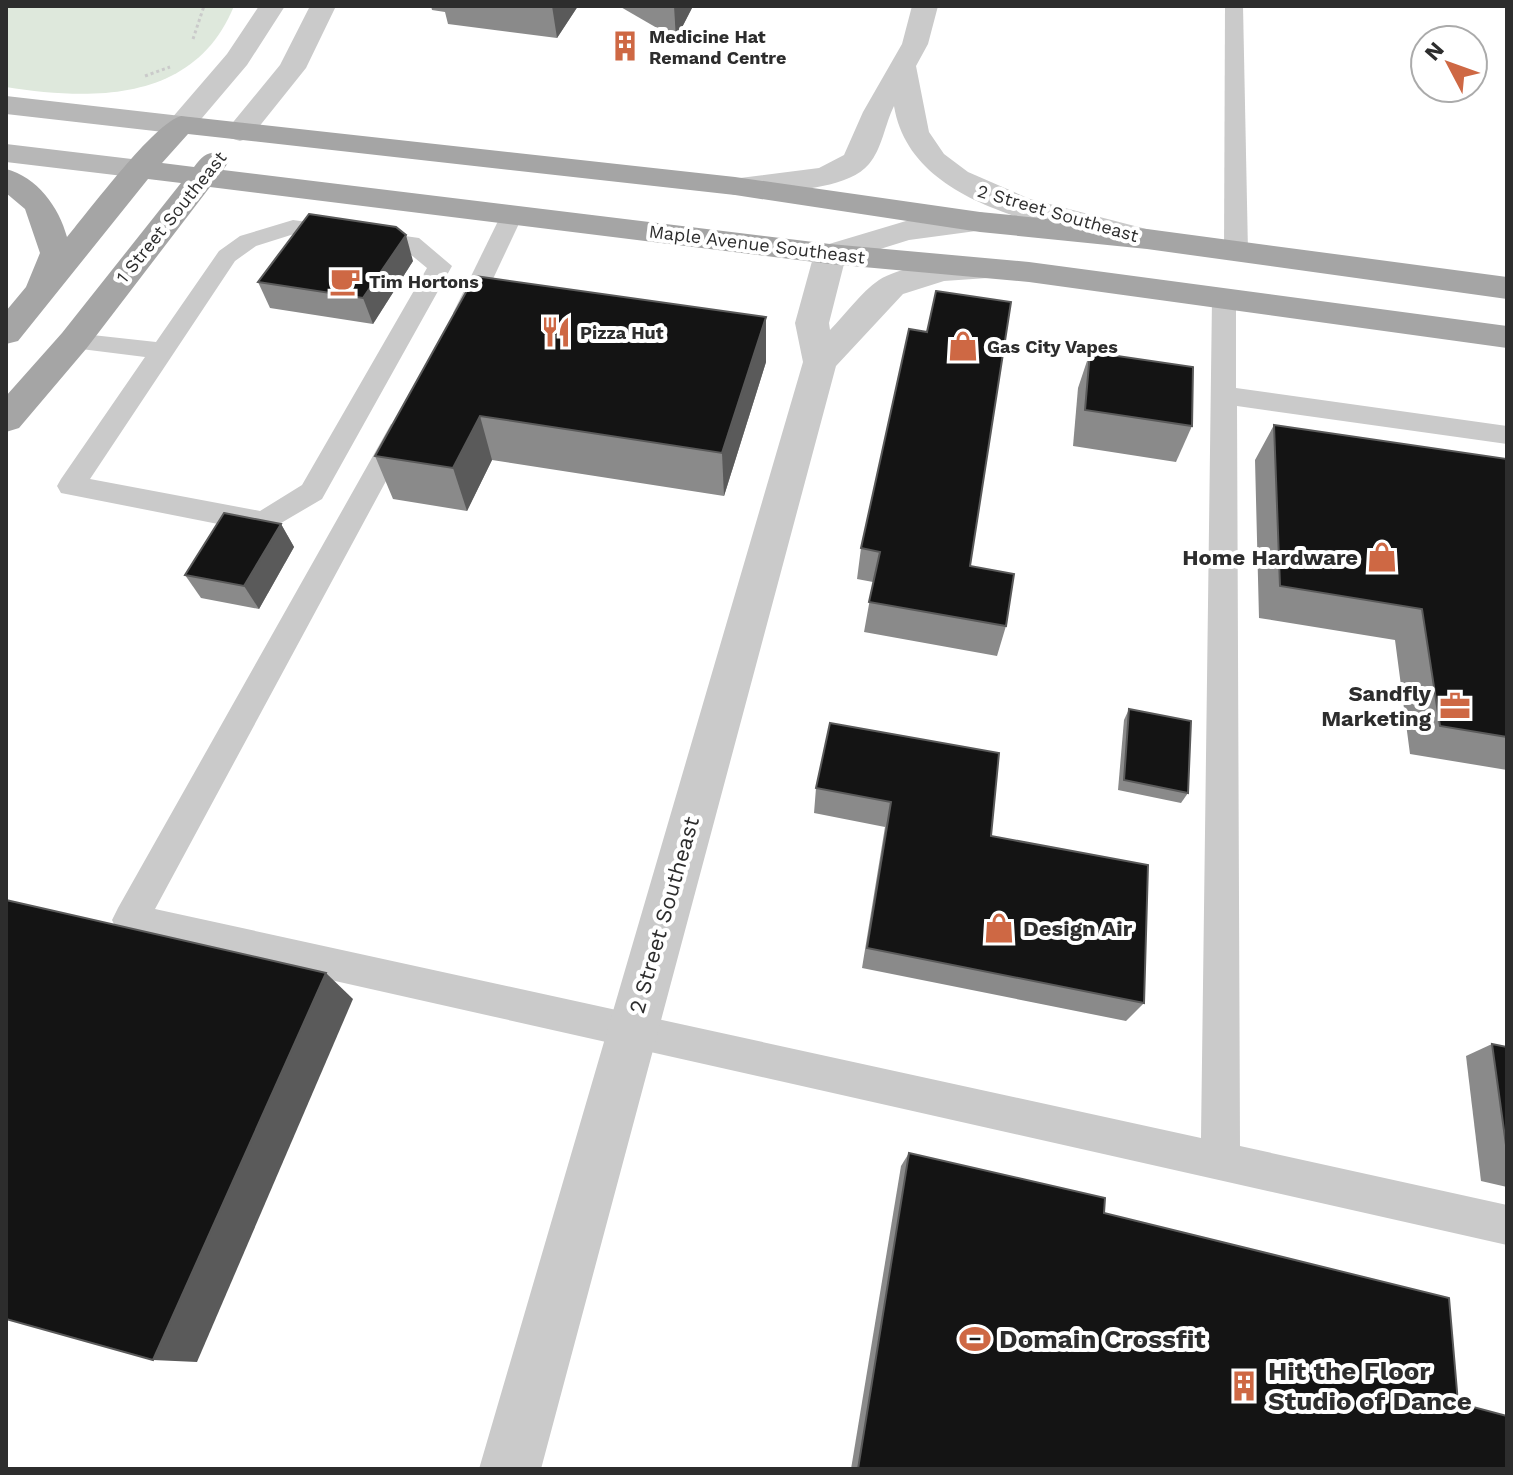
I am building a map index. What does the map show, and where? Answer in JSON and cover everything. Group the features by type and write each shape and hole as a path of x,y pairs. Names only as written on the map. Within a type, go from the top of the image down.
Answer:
{"main road":[{"path":"6,105 735,186 980,222 1147,239 1507,288"},
{"path":"6,333 140,169 181,125"},
{"name":"1 Street Southeast","path":"6,419 74,341 200,177 240,132"},
{"name":"Maple Avenue Southeast","path":"6,153 830,254 1029,272 1507,337"},
{"path":"6,178 39,205 49,228 56,253 40,289"}],"street":[{"path":"181,125 237,59 272,6"},
{"name":"1 Street Southeast","path":"240,132 292,68 323,6"},
{"path":"735,186 820,177 839,172 857,160 877,112 915,44 925,6"},
{"name":"2 Street Southeast","path":"904,68 918,140 935,165 964,185 992,196 1147,239"},
{"name":"2 Street Southeast","path":"510,1469 820,362 812,323 830,254 906,231 980,222"},
{"name":"2 Street Southeast","path":"820,362 891,287 917,277 965,268 1029,272"}],"lane":[{"path":"1234,6 1236,252"},
{"path":"455,332 485,277 512,215"},
{"path":"293,227 411,243 440,266 312,492 264,522 71,486 164,351 227,256 248,241 293,227"},
{"path":"1220,1161 1224,299"},
{"path":"74,341 164,351"},
{"path":"1224,395 1507,435"},
{"path":"409,414 130,920 1507,1225"}],"shaded area":[{"path":"6,6 234,6 217,38 194,61 168,78 138,88 73,94 6,87"}],"building":[{"path":"309,214 396,227 406,235 363,298 258,282"},
{"path":"475,276 766,317 722,453 480,416 453,468 375,456"},
{"path":"936,291 1011,302 970,566 1014,574 1006,626 869,602 880,552 861,548 909,329 927,332"},
{"path":"1090,352 1193,367 1192,426 1085,410"},
{"name":"Home Hardware","path":"1274,425 1507,459 1507,737 1440,726 1422,609 1280,586"},
{"path":"224,513 281,524 244,586 185,575"},
{"path":"1129,709 1191,721 1188,793 1124,780"},
{"path":"830,723 999,753 991,836 1148,865 1144,1003 867,948 891,802 816,788"},
{"path":"6,900 326,973 153,1360 6,1319"},
{"path":"1492,1044 1507,1047 1507,1152"},
{"path":"909,1153 1105,1198 1104,1213 1449,1298 1458,1403 1507,1416 1507,1469 858,1469"}],"place":[{"name":"Medicine Hat Remand Centre","path":"625,46"},
{"name":"Tim Hortons","path":"345,281"},
{"name":"Pizza Hut","path":"556,332"},
{"name":"Gas City Vapes","path":"963,346"},
{"name":"Home Hardware","path":"1382,557"},
{"name":"Sandfly Marketing","path":"1455,706"},
{"name":"Design Air","path":"999,928"},
{"name":"Domain Crossfit","path":"975,1339"},
{"name":"Hit the Floor Studio of Dance","path":"1244,1386"}]}
